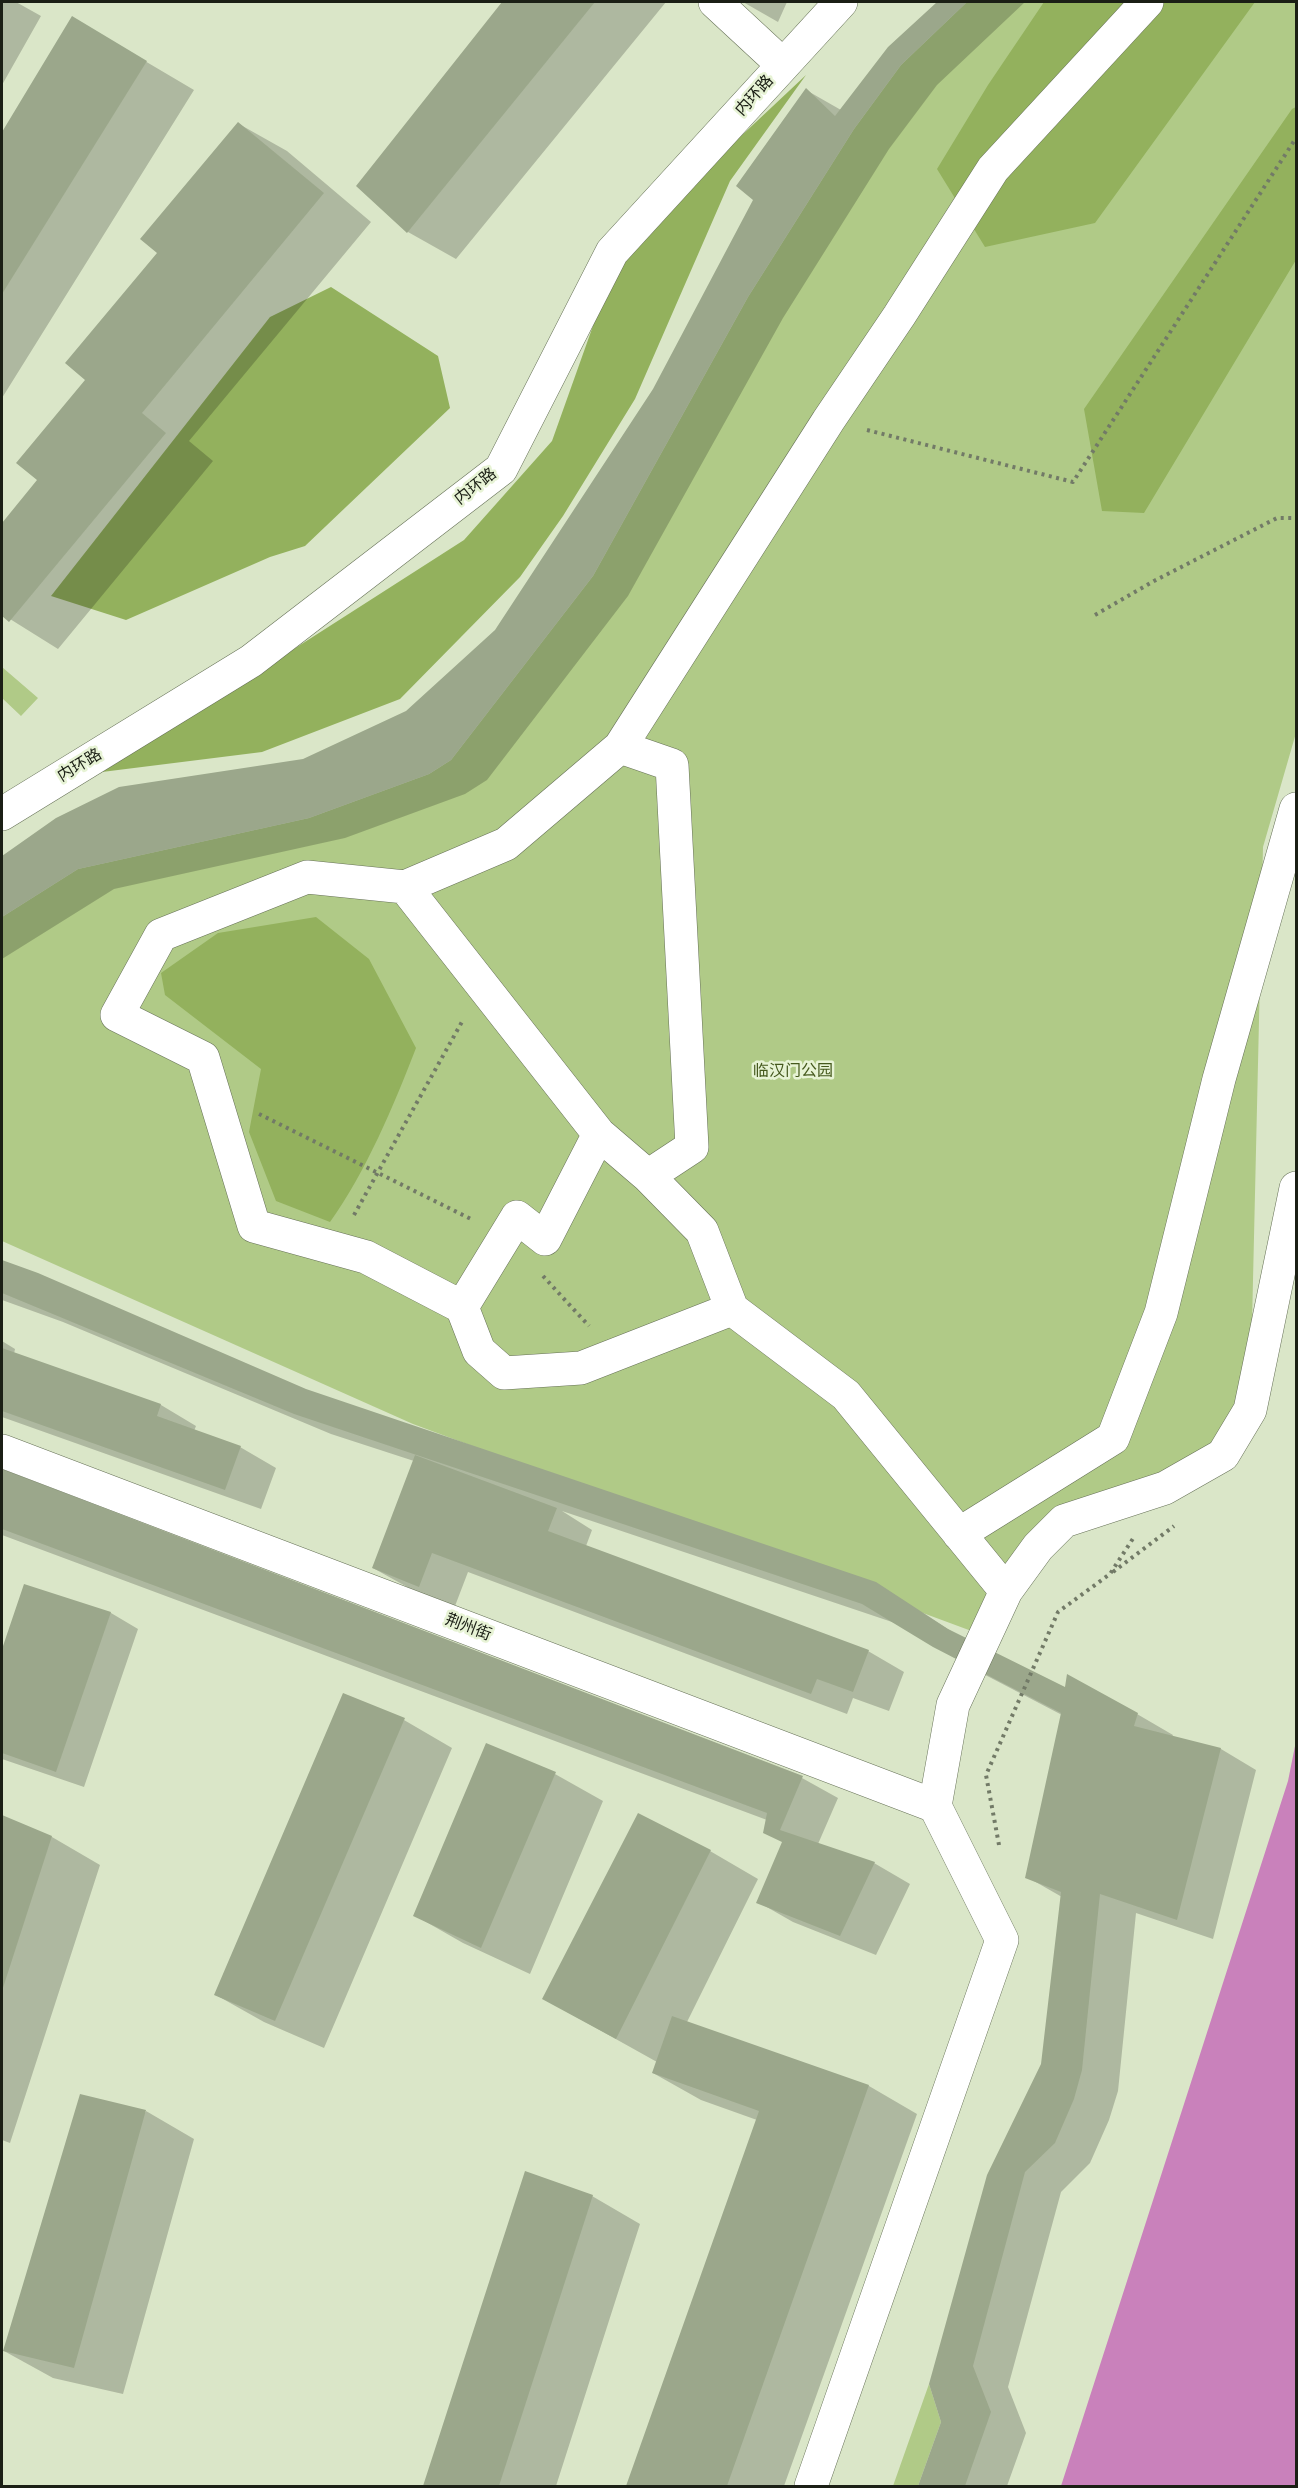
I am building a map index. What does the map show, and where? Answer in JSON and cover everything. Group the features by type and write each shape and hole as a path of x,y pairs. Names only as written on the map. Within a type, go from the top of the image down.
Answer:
{"street":[{"path":"715,2 783,65"},
{"name":"内环路","path":"2,814 251,661 501,469 612,252 841,2"},
{"path":"732,1309 581,1368 504,1373 479,1351 462,1308 366,1257 254,1226 203,1058 117,1015 161,935 307,877 405,886 506,844 620,747 828,421 899,316 993,169 1147,2"},
{"path":"620,747 672,765 692,1147 648,1176"},
{"path":"959,1534 1113,1438 1161,1313 1219,1079 1296,809"},
{"path":"405,886 599,1134 648,1176 702,1231 732,1309 846,1395 1006,1591"},
{"path":"462,1308 516,1217 545,1239 599,1134"},
{"path":"811,2487 1002,1940 935,1806 953,1705 1006,1591 1038,1547 1064,1521 1165,1488 1223,1455 1250,1410 1296,1188"},
{"name":"荆州街","path":"2,1451 935,1806"}],"path":[{"path":"828,421 1073,482 1296,138"},
{"path":"1095,615 1154,581 1277,518 1296,518"},
{"path":"336,1249 376,1172 482,985"},
{"path":"214,1092 506,1236 616,1355"}],"green space":[{"name":"临汉门公园","path":"967,2 1296,2 1296,733 1263,847 1250,1410 1223,1455 1064,1521 985,1636 413,1424 2,1241 2,917 78,869 309,818 429,774 451,760 593,576 748,297 854,129 901,65"},
{"path":"1044,2 1255,2 1095,223 985,247 937,169 988,85"},
{"path":"806,75 730,181 635,399 563,516 520,577 400,699 262,752 102,772 464,540 552,441 604,295 640,231"},
{"path":"1296,107 1296,260 1144,513 1102,511 1084,409 1292,109"},
{"path":"331,287 438,356 450,408 305,546 270,557 126,620 51,596 270,317"},
{"path":"2,667 38,698 21,716 2,698"},
{"path":"316,917 369,959 416,1048 389,1115 367,1160 356,1182 330,1222 276,1201 249,1132 261,1069 165,995 161,973 218,933"},
{"path":"929,2384 941,2422 918,2486 893,2486"}],"shaded area":[{"path":"1296,1741 1296,2486 1061,2486 1288,1781"}],"building":[{"path":"502,2 595,2 407,233 356,186"},
{"path":"937,2 967,2 901,65 854,129 748,297 593,576 451,760 429,774 309,818 78,869 2,917 2,856 56,818 119,787 303,759 406,711 495,630 653,389 753,200 736,186 806,88 835,116 888,47"},
{"path":"72,16 147,61 2,294 2,132"},
{"path":"238,122 324,193 142,413 166,433 9,622 2,616 2,523 37,480 16,463 85,380 65,363 157,253 140,239"},
{"path":"2,1260 38,1273 306,1389 876,1582 948,1629 1065,1687 1067,1674 1138,1713 1134,1726 1221,1748 1177,1920 1100,1894 1082,2070 1074,2099 1055,2143 1025,2172 973,2366 991,2412 965,2486 918,2486 941,2422 929,2384 987,2175 1041,2064 1061,1892 1025,1878 1061,1713 933,1647 862,1604 294,1414 2,1293"},
{"path":"2,1348 161,1404 157,1416 241,1446 225,1490 2,1411"},
{"path":"415,1455 557,1508 548,1531 869,1650 853,1692 817,1679 811,1694 432,1553 419,1587 372,1568"},
{"path":"2,1469 803,1776 780,1830 875,1862 840,1936 756,1903 782,1842 763,1833 767,1813 2,1529"},
{"path":"24,1584 111,1612 56,1772 2,1753 2,1649"},
{"path":"343,1693 405,1718 275,2021 214,1995"},
{"path":"486,1743 556,1772 481,1948 413,1916"},
{"path":"638,1813 711,1850 616,2039 542,1999"},
{"path":"2,1815 52,1836 2,1991"},
{"path":"672,2016 869,2085 727,2486 626,2486 759,2111 652,2073"},
{"path":"80,2094 146,2110 74,2368 3,2351"},
{"path":"525,2171 593,2195 499,2486 423,2486"}]}
